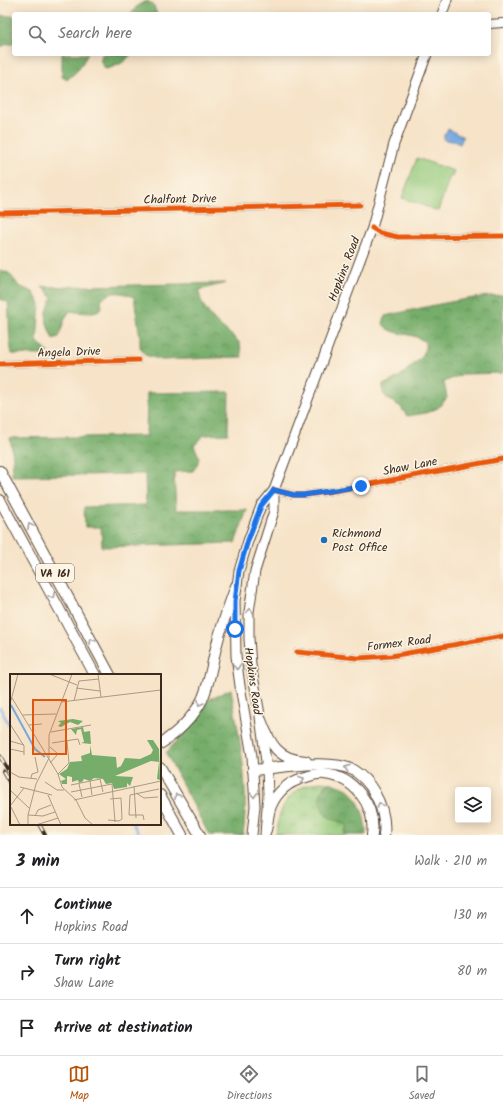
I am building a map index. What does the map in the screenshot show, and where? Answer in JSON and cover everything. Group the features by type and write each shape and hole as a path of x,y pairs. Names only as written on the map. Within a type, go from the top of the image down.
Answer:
{"main road":[{"path":"443,12 447,0"},
{"name":"Hopkins Road","path":"252,835 254,819 253,770 236,656 236,586 248,540 261,506 274,490 372,228 394,144 426,56"},
{"name":"VA 161","path":"0,471 109,674"},
{"name":"Hopkins Road","path":"266,833 268,794 267,769 249,639 249,612 255,571 274,512 274,490"},
{"name":"VA 161","path":"0,500 94,674"},
{"path":"161,743 172,736 190,718 202,700 209,680 224,619 236,586"},
{"path":"260,720 273,746 285,757 296,760 314,761 335,765 353,770 365,780 381,804 385,824 384,835"},
{"path":"253,770 326,764"},
{"path":"161,769 200,835"},
{"path":"266,833 271,806 286,786 312,775 323,774 338,777 349,782 360,793 368,805 372,818 372,835"},
{"path":"161,797 182,835"}],"street":[{"path":"491,24 503,23"},
{"name":"Chalfont Drive","path":"0,213 360,205"},
{"path":"372,228 380,233 398,237 503,236"},
{"name":"Angela Drive","path":"0,364 138,360"},
{"name":"Shaw Lane","path":"274,490 294,495 334,491 503,458"},
{"name":"Formex Road","path":"297,652 358,658 391,656 503,636"}],"green space":[{"path":"147,1 153,4 156,12 133,12 138,5"},
{"path":"0,16 12,16 12,44 0,47"},
{"path":"62,56 87,56 79,69 67,80 62,77"},
{"path":"102,56 129,56 120,64 106,69 101,62"},
{"path":"417,158 454,171 452,177 450,176 438,211 402,198"},
{"path":"0,270 9,273 19,286 33,292 40,304 37,341 48,352 44,355 12,354 8,302 0,299"},
{"path":"226,283 199,290 200,298 208,313 214,320 240,343 242,357 162,360 145,355 140,347 134,297 121,293 110,294 101,299 102,309 98,311 86,313 70,311 65,318 59,337 53,339 48,328 46,318 52,298 42,287"},
{"path":"503,295 503,373 463,374 444,382 447,398 438,408 426,413 407,416 401,407 383,394 383,385 399,377 422,357 425,350 425,342 417,337 389,330 383,324 385,316 459,300"},
{"path":"229,392 228,434 204,435 194,446 199,458 193,471 174,472 176,510 247,510 235,543 102,547 101,527 85,527 84,507 146,505 145,474 12,476 13,457 10,438 146,436 147,393"},
{"path":"231,689 243,762 245,817 243,835 209,835 166,753 199,716 208,700"},
{"path":"320,782 332,783 324,786 327,815 347,825 344,835 276,835 277,825 283,807 293,793 300,788"},
{"path":"332,783 344,787 354,795 360,805 364,818 366,835 344,835 347,825 326,815 322,809 320,797 322,790 324,787"}],"water":[{"path":"448,129 463,137 460,144 453,141 444,140 444,135"}],"waterway":[{"path":"0,708 10,726"},
{"path":"134,825 139,835"}],"railway":[{"path":"0,756 10,773"},
{"path":"3,771 10,783"},
{"path":"40,825 45,835"}],"cycle path":[{"path":"0,213 360,205"},
{"path":"372,228 380,233 398,237 503,236"},
{"path":"0,364 138,360"},
{"path":"274,490 294,495 304,495 333,491 503,459"},
{"path":"297,652 358,658 391,656 503,636"}],"place":[{"name":"Richmond Post Office","path":"324,540"}],"route":[{"path":"235,629 236,586 239,571 248,540 261,506 274,490 294,495 304,495 361,486"}]}
